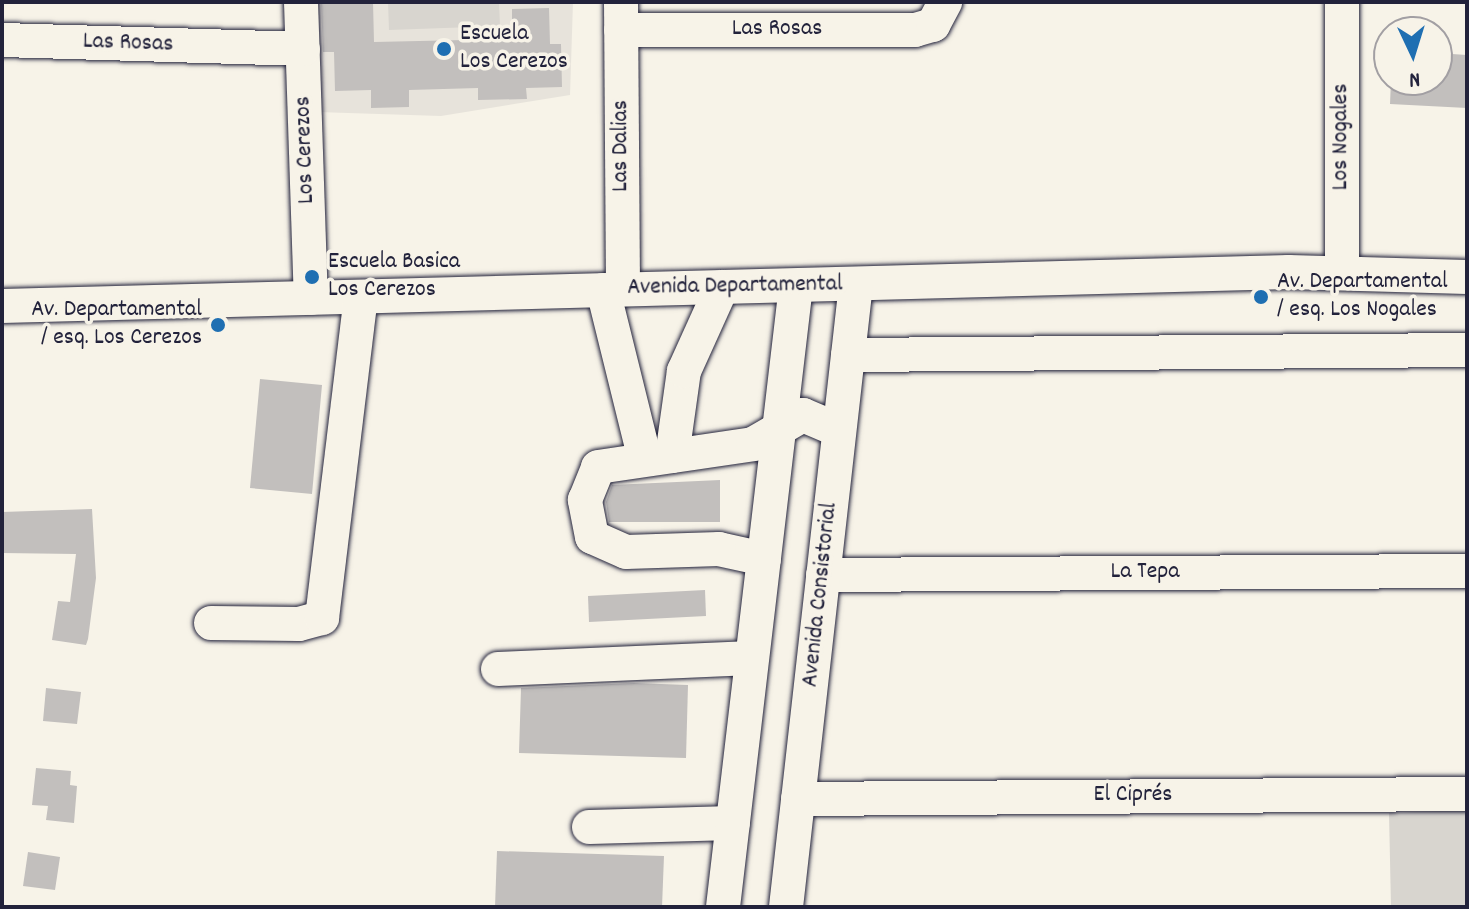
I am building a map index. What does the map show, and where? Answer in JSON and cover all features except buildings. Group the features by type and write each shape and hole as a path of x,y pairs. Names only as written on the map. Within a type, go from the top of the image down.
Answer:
{"street":[{"name":"Los Cerezos","path":"301,2 311,298"},
{"name":"Los Nogales","path":"1342,2 1342,273"},
{"name":"Las Rosas","path":"621,16 915,30 939,13"},
{"name":"Las Dalias","path":"621,16 613,289 658,456"},
{"name":"Las Rosas","path":"2,40 303,49"},
{"name":"Avenida Departamental","path":"2,306 1342,273 1467,277"},
{"name":"Avenida Consistorial","path":"786,907 856,284"},
{"path":"723,907 796,286"},
{"path":"658,456 684,371 722,287"},
{"path":"211,623 299,624 322,618 361,297"},
{"path":"848,355 1467,350"},
{"path":"764,559 719,549 626,552 592,537 585,500 598,467 753,444 803,415 839,430"},
{"name":"La Tepa","path":"823,575 1467,571"},
{"path":"498,669 752,658"},
{"name":"El Ciprés","path":"798,799 1467,794"},
{"path":"589,827 733,823"}],"shaded area":[{"name":"Escuela Los Cerezos","path":"316,2 573,2 570,95 441,116 317,112"},
{"path":"388,2 499,2 500,26 389,30"},
{"path":"1467,810 1467,907 1391,907 1389,813"}],"place":[{"name":"Escuela Los Cerezos","path":"444,49"},
{"name":"Escuela Basica Los Cerezos","path":"312,277"},
{"name":"Av. Departamental / esq. Los Nogales","path":"1261,297"},
{"name":"Av. Departamental / esq. Los Cerezos","path":"218,325"}]}
